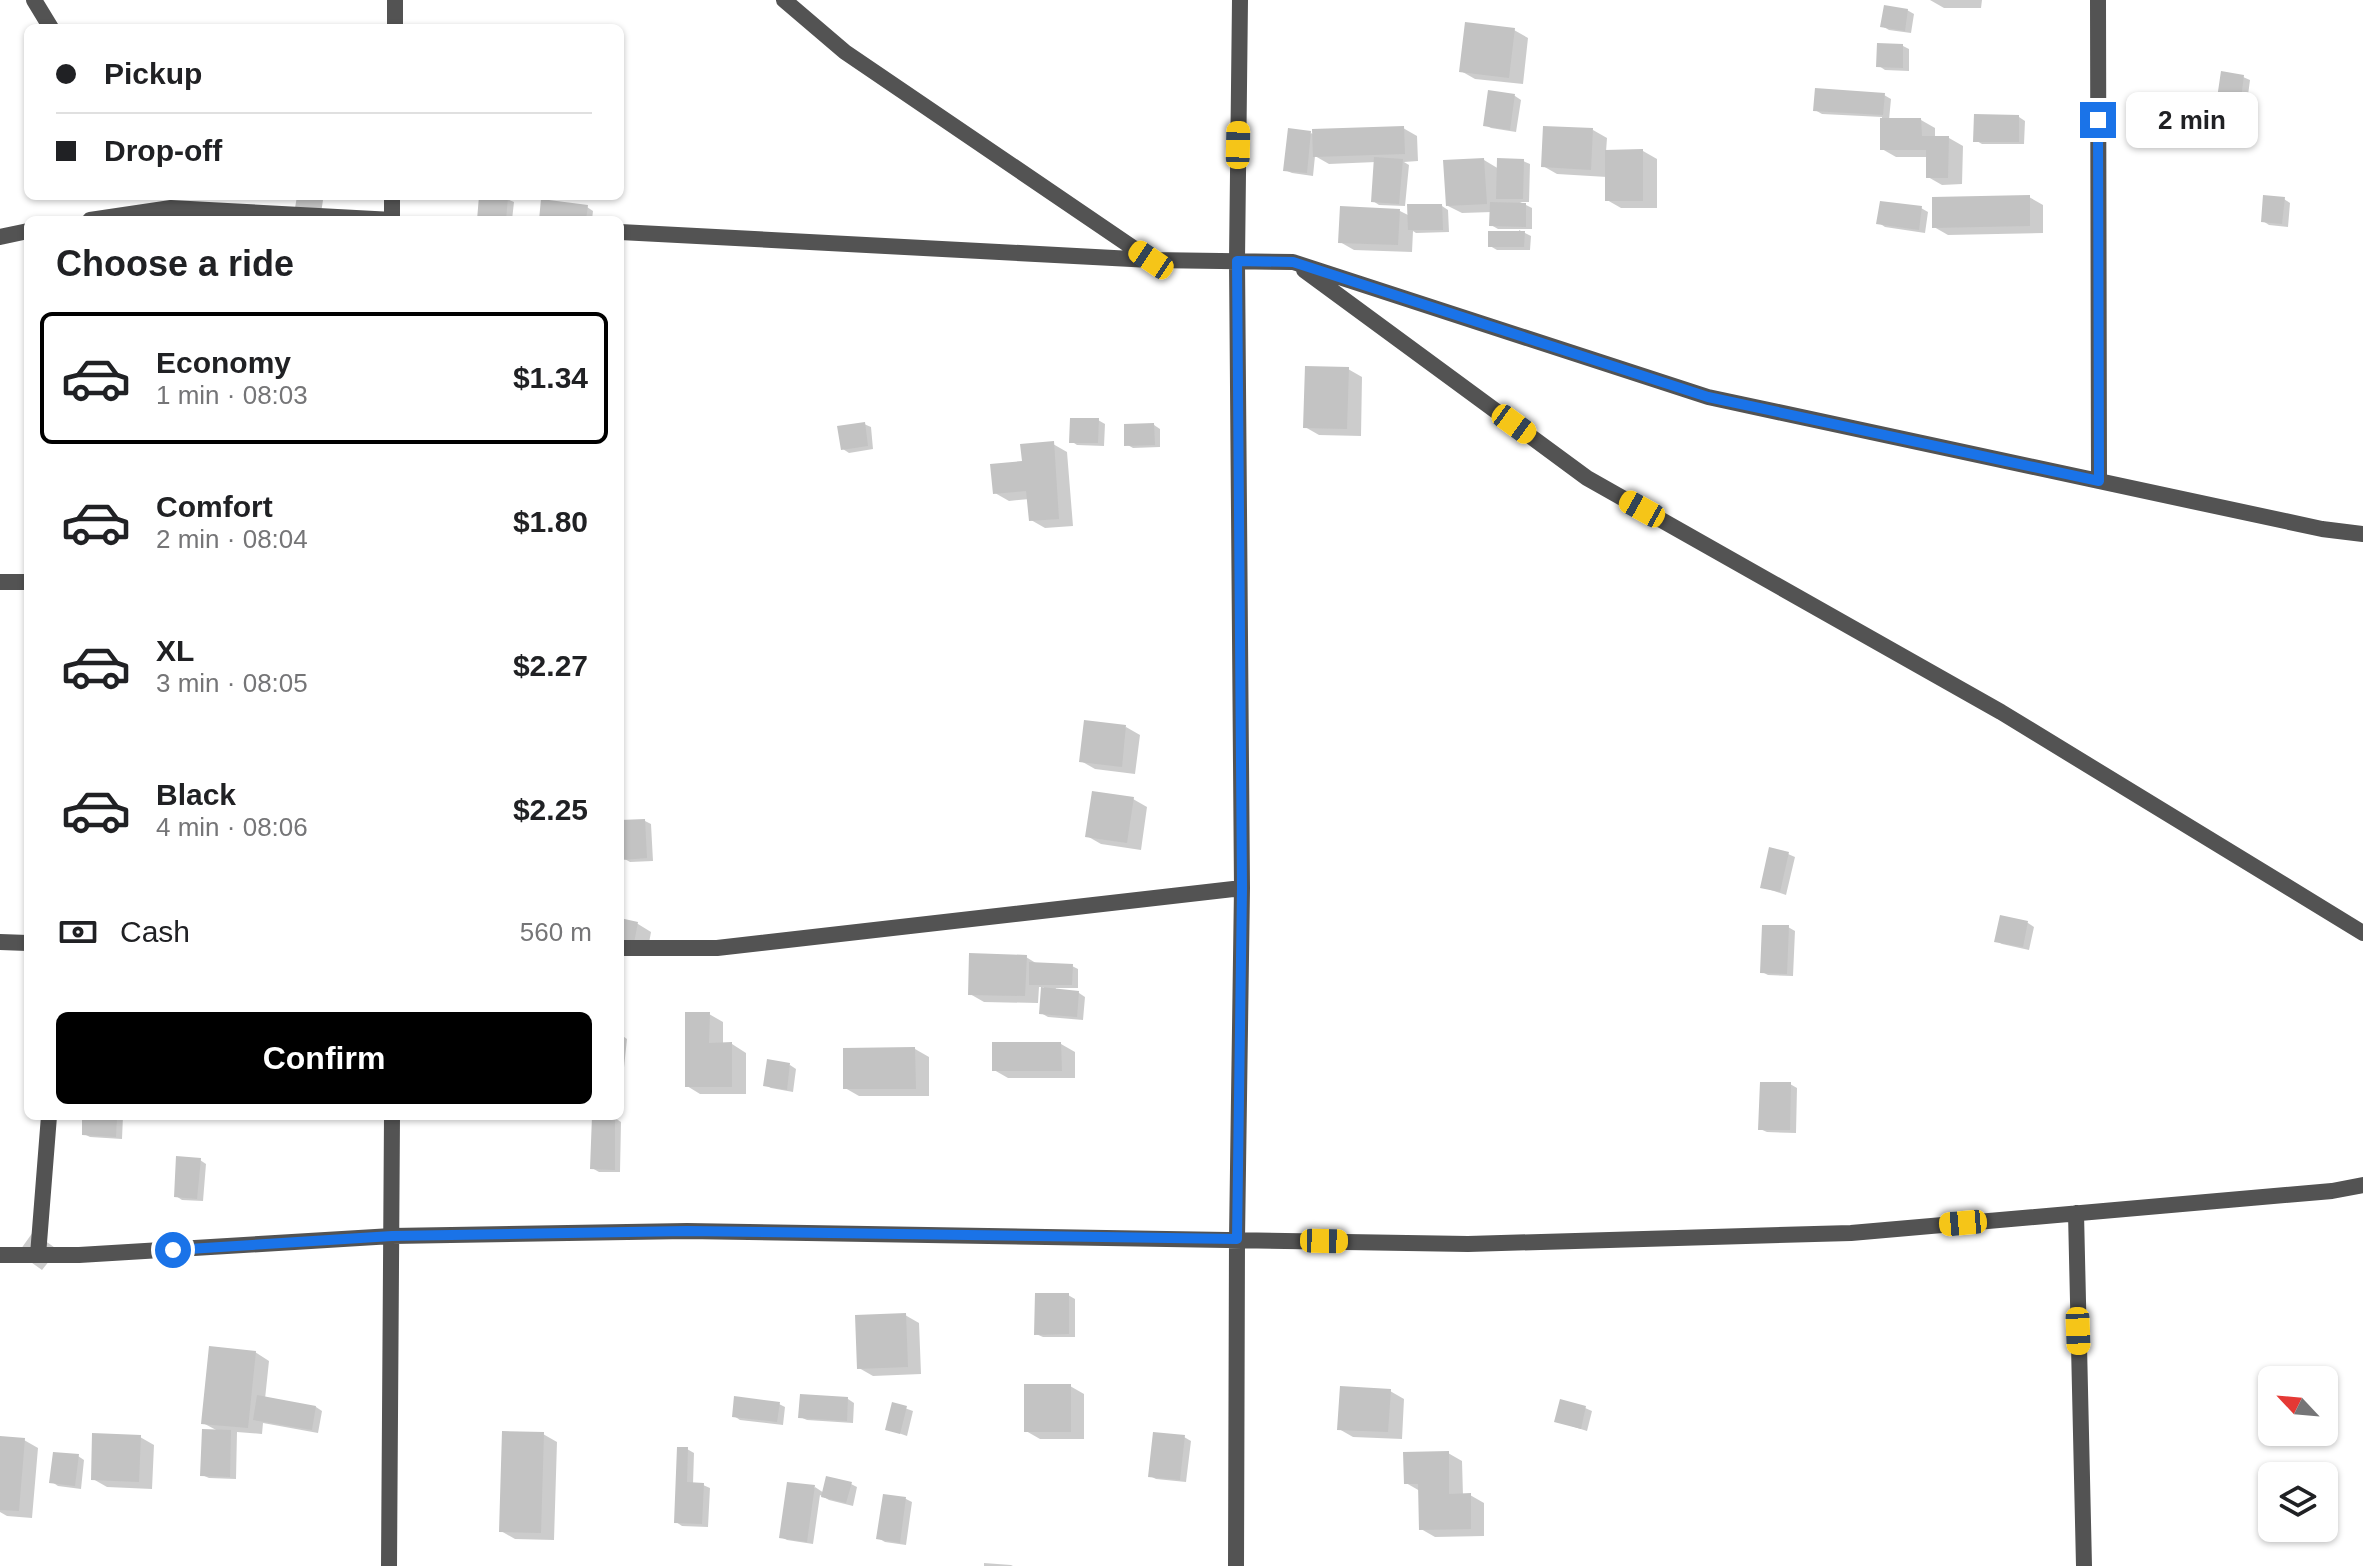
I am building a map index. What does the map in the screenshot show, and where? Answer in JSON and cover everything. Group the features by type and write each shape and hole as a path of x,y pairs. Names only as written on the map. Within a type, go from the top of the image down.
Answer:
{"street":[{"path":"34,0 49,24"},
{"path":"395,0 395,24"},
{"path":"784,0 845,52 1151,260"},
{"path":"1236,1566 1242,888 1237,261 1240,0"},
{"path":"2098,0 2099,481"},
{"path":"107,216 167,202 342,216"},
{"path":"0,237 24,232"},
{"path":"624,232 1151,260 1293,262 1708,397 2322,529 2363,534"},
{"path":"1293,262 1587,478 2001,712 2363,933"},
{"path":"0,582 24,582"},
{"path":"624,948 717,948 1242,888"},
{"path":"0,942 24,943"},
{"path":"38,1255 49,1120"},
{"path":"389,1566 392,1120"},
{"path":"0,1255 79,1255 392,1236 687,1231 1468,1244 1851,1233 2332,1191 2363,1185"},
{"path":"2076,1213 2084,1566"}],"building":[{"path":"1884,5 1908,9 1905,31 1880,27"},
{"path":"1465,22 1515,28 1509,78 1459,72"},
{"path":"1877,43 1903,44 1903,68 1876,67"},
{"path":"2221,71 2244,75 2239,115 2215,112"},
{"path":"1815,88 1885,93 1883,115 1813,111"},
{"path":"1488,90 1515,94 1510,130 1483,126"},
{"path":"1974,114 2019,115 2019,142 1973,142"},
{"path":"1880,118 1921,118 1922,136 1949,136 1948,178 1926,178 1926,150 1880,150"},
{"path":"1404,126 1405,154 1313,157 1312,129"},
{"path":"1543,126 1593,128 1591,170 1541,167"},
{"path":"1288,128 1311,131 1307,173 1283,171"},
{"path":"1643,149 1643,201 1605,201 1605,150"},
{"path":"1374,157 1403,159 1399,204 1371,202"},
{"path":"1484,158 1487,204 1446,206 1443,160"},
{"path":"1497,158 1524,159 1523,199 1496,199"},
{"path":"2030,195 2030,226 1932,228 1932,197"},
{"path":"2263,195 2285,197 2282,224 2261,222"},
{"path":"296,200 323,200 321,216 294,216"},
{"path":"479,200 508,200 506,216 477,216"},
{"path":"541,200 588,205 587,216 539,216"},
{"path":"1880,201 1922,206 1919,230 1876,224"},
{"path":"1490,202 1526,203 1526,227 1489,226"},
{"path":"1407,204 1442,204 1443,230 1408,230"},
{"path":"1340,206 1400,209 1398,245 1338,243"},
{"path":"1488,231 1525,231 1524,247 1488,247"},
{"path":"1305,366 1349,367 1347,429 1303,428"},
{"path":"1070,418 1099,418 1098,443 1069,443"},
{"path":"865,422 868,446 841,450 837,426"},
{"path":"1154,423 1155,445 1124,446 1124,424"},
{"path":"1054,441 1059,519 1029,521 1026,491 993,494 990,464 1022,461 1020,444"},
{"path":"1084,720 1126,725 1122,767 1079,762"},
{"path":"1092,791 1134,797 1127,843 1085,837"},
{"path":"645,819 647,858 624,860 624,820"},
{"path":"1769,847 1789,852 1780,892 1760,888"},
{"path":"2000,915 2028,921 2023,947 1994,942"},
{"path":"624,919 638,922 633,948 624,946"},
{"path":"1762,925 1789,925 1787,974 1760,973"},
{"path":"969,953 1027,955 1025,996 968,995"},
{"path":"1029,962 1073,964 1072,985 1029,985"},
{"path":"1041,987 1079,991 1077,1017 1039,1014"},
{"path":"685,1012 710,1012 709,1043 732,1042 732,1087 685,1087"},
{"path":"992,1042 1061,1042 1062,1071 992,1071"},
{"path":"915,1047 916,1089 843,1089 843,1048"},
{"path":"767,1059 790,1063 787,1090 763,1086"},
{"path":"1760,1082 1791,1082 1790,1130 1758,1130"},
{"path":"82,1120 117,1120 116,1137 82,1135"},
{"path":"592,1120 615,1120 615,1170 590,1169"},
{"path":"176,1156 201,1158 197,1199 174,1197"},
{"path":"1035,1293 1069,1293 1069,1334 1034,1335"},
{"path":"906,1313 908,1367 857,1369 855,1315"},
{"path":"209,1346 256,1351 248,1428 201,1424"},
{"path":"1024,1384 1071,1384 1071,1432 1024,1432"},
{"path":"1340,1386 1391,1389 1388,1432 1337,1430"},
{"path":"800,1394 848,1397 847,1421 798,1418"},
{"path":"257,1395 316,1406 312,1430 253,1420"},
{"path":"734,1396 780,1402 777,1422 732,1417"},
{"path":"1560,1399 1586,1406 1581,1429 1554,1422"},
{"path":"892,1402 907,1406 900,1434 885,1430"},
{"path":"202,1429 231,1430 230,1477 200,1476"},
{"path":"502,1431 544,1432 541,1533 499,1532"},
{"path":"1153,1432 1185,1435 1180,1480 1148,1477"},
{"path":"92,1433 141,1435 139,1482 91,1480"},
{"path":"0,1436 25,1438 19,1511 0,1510"},
{"path":"677,1447 688,1447 687,1482 704,1483 702,1524 674,1523"},
{"path":"1449,1451 1449,1494 1471,1493 1471,1529 1419,1530 1418,1484 1404,1484 1403,1452"},
{"path":"53,1452 79,1454 75,1486 49,1483"},
{"path":"826,1476 852,1482 846,1503 821,1497"},
{"path":"787,1482 815,1485 807,1542 779,1538"},
{"path":"883,1494 906,1497 900,1543 876,1539"}],"route":[{"path":"173,1250 392,1236 687,1231 1237,1239 1242,888 1237,261 1293,262 1708,397 2099,481 2098,120"}]}
